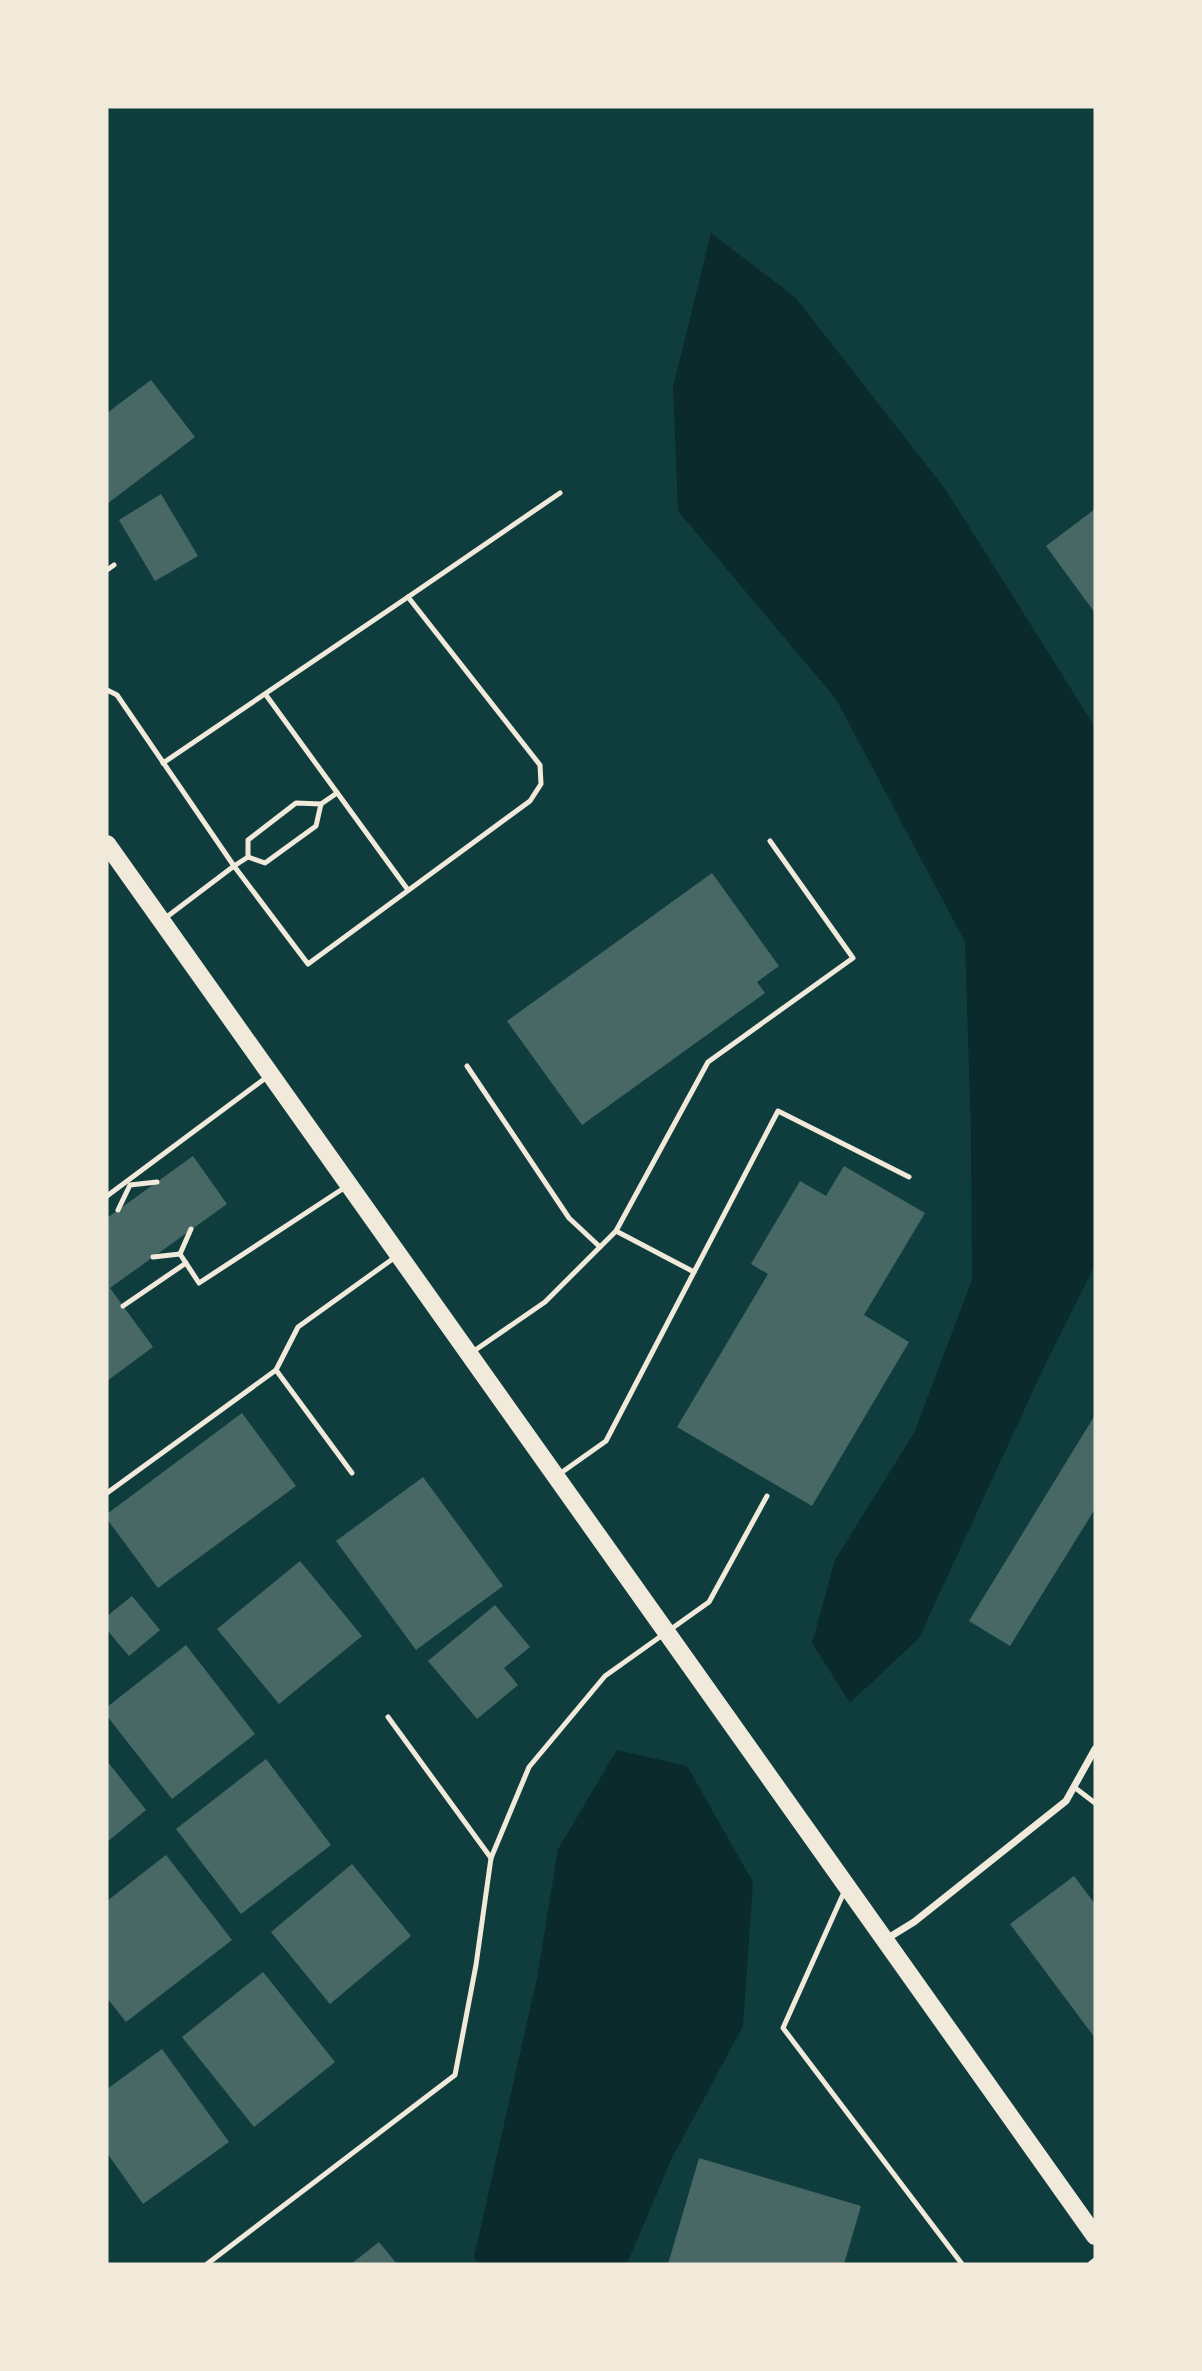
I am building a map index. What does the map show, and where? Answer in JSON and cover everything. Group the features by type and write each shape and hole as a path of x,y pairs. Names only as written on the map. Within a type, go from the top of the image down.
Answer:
{"main road":[{"path":"109,853 162,921 397,1257 848,1884 1095,2236"}],"street":[{"path":"887,1939 914,1922 1066,1801 1095,1749"}],"lane":[{"path":"163,763 560,493"},
{"path":"107,570 114,565"},
{"path":"107,690 117,695 234,866 308,964 530,801 541,784 540,765 408,597"},
{"path":"266,695 408,890"},
{"path":"248,857 248,840 296,803 321,804 337,793"},
{"path":"248,857 265,863 316,826 321,804"},
{"path":"468,1354 545,1302 616,1231 708,1062 853,958 770,841"},
{"path":"162,921 248,857"},
{"path":"467,1066 569,1218 600,1248"},
{"path":"107,1196 270,1075"},
{"path":"556,1477 606,1441 778,1111 909,1177"},
{"path":"128,1183 157,1182"},
{"path":"118,1210 128,1183"},
{"path":"180,1254 199,1283 347,1186"},
{"path":"180,1254 191,1229"},
{"path":"616,1231 694,1272"},
{"path":"153,1257 180,1254"},
{"path":"107,1493 276,1370 298,1327 397,1257"},
{"path":"123,1306 186,1263"},
{"path":"276,1370 352,1473"},
{"path":"207,2264 455,2075 491,1858 529,1767 605,1676 709,1602 767,1496"},
{"path":"388,1717 491,1858"},
{"path":"1074,1787 1095,1803"},
{"path":"848,1884 783,2028 962,2264"},
{"path":"1090,2264 1095,2260"}],"water":[{"path":"711,233 795,297 946,490 1095,727 1095,1265 1044,1367 919,1638 850,1703 812,1643 835,1560 914,1433 972,1280 965,942 836,699 678,511 673,387"},
{"path":"617,1750 687,1766 753,1882 743,2026 671,2160 627,2264 477,2264 474,2257 537,1978 558,1849"}],"building":[{"path":"151,380 195,437 107,504 107,413"},
{"path":"161,494 198,556 155,581 119,520"},
{"path":"1095,509 1095,613 1046,546"},
{"path":"712,873 779,966 757,982 765,993 582,1125 507,1021"},
{"path":"193,1156 227,1204 110,1288 153,1347 107,1381 107,1218"},
{"path":"844,1166 925,1213 864,1315 909,1342 812,1506 677,1427 768,1274 751,1264 800,1181 826,1196"},
{"path":"242,1413 296,1486 158,1588 107,1519 107,1514"},
{"path":"1095,1415 1095,1509 1010,1646 969,1621"},
{"path":"423,1477 503,1586 416,1650 336,1541"},
{"path":"300,1561 362,1636 279,1704 217,1629"},
{"path":"132,1596 160,1630 129,1656 107,1630 107,1616"},
{"path":"495,1605 530,1647 504,1668 518,1685 477,1719 428,1661"},
{"path":"186,1645 255,1734 172,1799 107,1716 107,1707"},
{"path":"266,1759 331,1845 241,1914 176,1829"},
{"path":"107,1761 146,1810 107,1842"},
{"path":"166,1855 232,1940 126,2022 107,1998 107,1901"},
{"path":"352,1864 411,1936 330,2004 271,1932"},
{"path":"1074,1876 1095,1904 1095,2038 1010,1924"},
{"path":"263,1972 335,2062 254,2127 182,2037"},
{"path":"162,2049 229,2142 143,2204 107,2153 107,2089"},
{"path":"699,2158 861,2206 844,2264 668,2264"},
{"path":"379,2242 397,2264 351,2264"}]}
